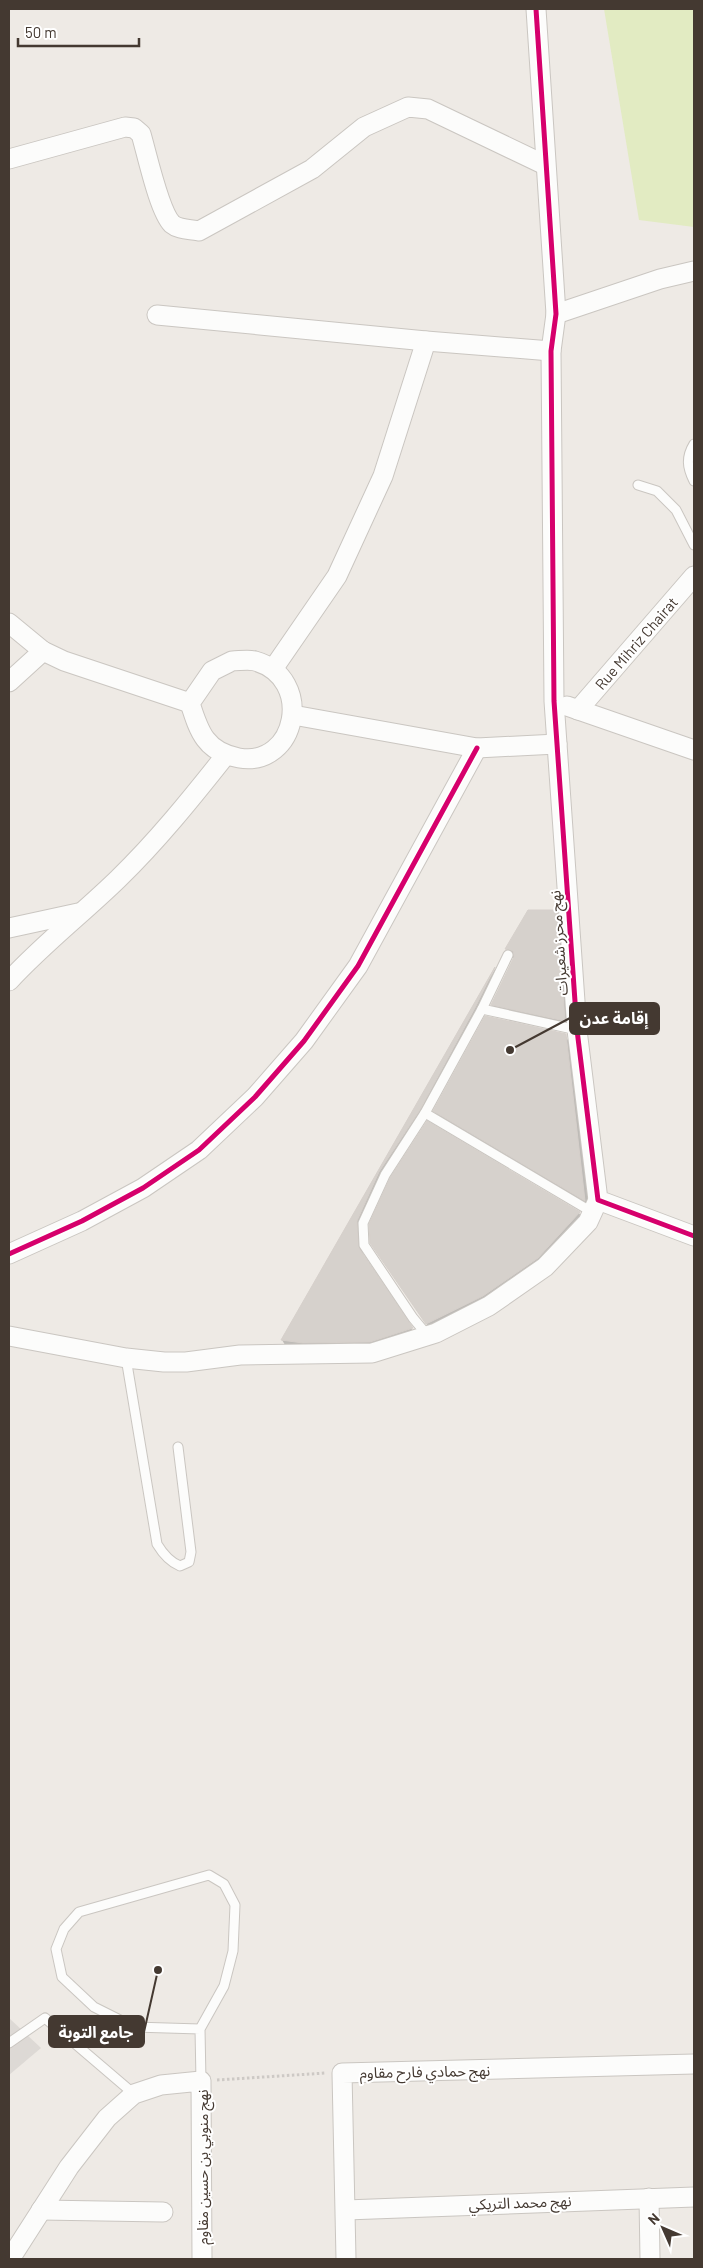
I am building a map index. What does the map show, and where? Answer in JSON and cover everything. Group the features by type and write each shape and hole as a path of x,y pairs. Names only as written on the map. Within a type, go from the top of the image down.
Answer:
{"street":[{"name":"نهج محرز شعيرات","path":"536,9 556,314 551,351 554,700 576,1030 595,1206"},
{"path":"9,158 125,127 134,128 142,134 164,213 173,224 198,231 312,170 364,127 408,107 428,109 546,165"},
{"path":"556,314 660,279 694,271"},
{"path":"156,315 551,351"},
{"path":"273,669 337,576 345,559 383,476 426,341"},
{"name":"Rue Mihriz Chairat","path":"578,710 694,576"},
{"path":"9,623 43,650 64,661 190,702"},
{"path":"9,682 43,650"},
{"path":"232,661 253,661 273,669 285,682 292,697 293,715 282,741 272,750 259,756 245,759 225,756 212,747 198,730 190,702 212,671 232,661"},
{"path":"554,700 694,750"},
{"path":"293,715 477,748 557,744"},
{"path":"9,1254 82,1221 143,1188 199,1150 255,1097 304,1041 358,966 477,748"},
{"path":"9,981 36,952 117,880 179,815 225,756"},
{"path":"9,928 79,913"},
{"path":"9,1336 126,1358 164,1362 186,1362 240,1355 372,1353 428,1336 490,1306 544,1267 588,1222 595,1206 694,1236"},
{"name":"نهج حمادي فارح مقاوم","path":"346,2259 342,2072 694,2064"},
{"name":"نهج منوبي بن حسين مقاوم","path":"10,2259 69,2167 107,2118 134,2094 161,2085 201,2081 202,2259"},
{"name":"نهج محمد التريكي","path":"346,2210 694,2196"},
{"path":"649,2198 650,2259"},
{"path":"41,2210 163,2212"}],"lane":[{"path":"694,444 688,453 688,470 694,481"},
{"path":"638,485 657,491 676,510 694,545"},
{"path":"428,1336 413,1318 364,1245 363,1222 385,1175 425,1113 482,1009 508,955"},
{"path":"482,1009 576,1030"},
{"path":"425,1113 595,1206"},
{"path":"126,1358 157,1544 163,1554 174,1564 180,1566 189,1562 191,1552 178,1447"},
{"path":"200,2029 134,2026 94,2008 62,1977 56,1949 64,1929 79,1912 199,1878 209,1876 224,1884 235,1905 233,1951 224,1986 200,2029 201,2081"},
{"path":"9,2043 44,2018 134,2094"}],"path":[{"path":"201,2081 342,2072"}],"green space":[{"path":"604,9 694,9 694,227 639,220"}],"shaded area":[{"path":"9,2018 41,2048 9,2075"}],"building":[{"path":"528,910 557,910 565,1021 491,1005 514,957 513,951 505,949"},
{"path":"495,967 420,1110 379,1172 357,1221 359,1248 413,1328 370,1342 303,1343 281,1340"},
{"path":"485,1016 566,1034 585,1201 433,1111"},
{"path":"427,1121 580,1212 538,1258 483,1296 426,1324 370,1243 369,1224 390,1178"}],"cycle path":[{"path":"536,9 556,314 551,351 554,701 577,1030 598,1200 694,1236"},
{"path":"9,1254 82,1221 143,1188 199,1150 255,1097 304,1041 358,966 477,748"}],"place":[{"name":"إقامة عدن","path":"510,1050"},
{"name":"جامع التوبة","path":"158,1970"}]}
